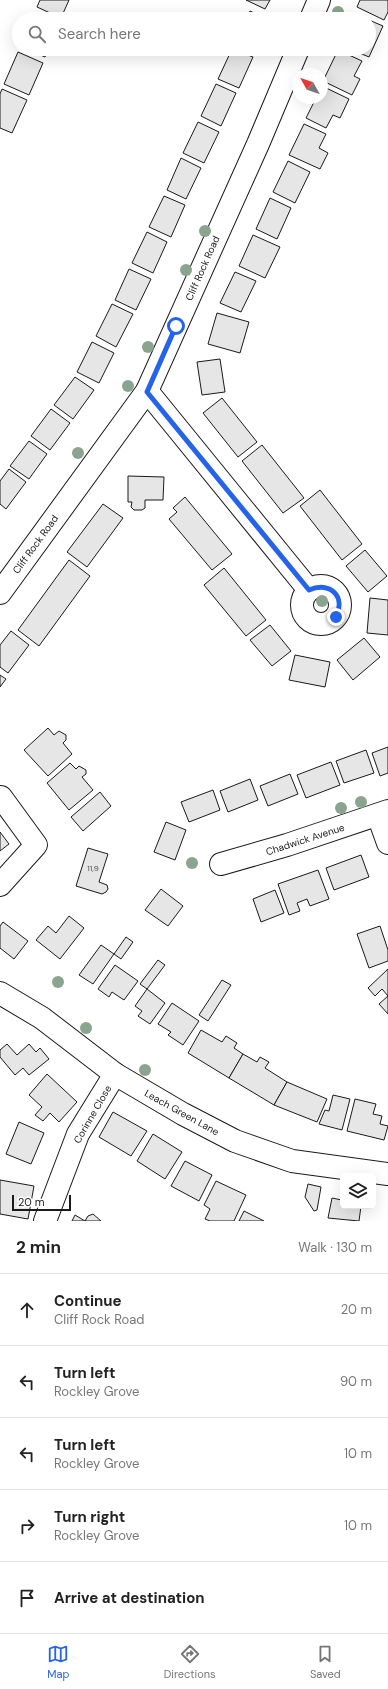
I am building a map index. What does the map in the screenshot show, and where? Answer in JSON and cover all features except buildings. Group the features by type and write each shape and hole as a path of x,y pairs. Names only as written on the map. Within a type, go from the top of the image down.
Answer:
{"street":[{"path":"314,12 319,0"},
{"name":"Cliff Rock Road","path":"0,593 147,392 258,144 295,56"},
{"path":"147,392 309,590"},
{"path":"0,885 36,845 1,797"},
{"path":"383,813 388,843"},
{"name":"Chadwick Avenue","path":"221,864 287,845 383,813"},
{"name":"Leach Green Lane","path":"0,993 42,1018 115,1074 183,1114 235,1141 292,1161 388,1174"},
{"name":"Corinne Close","path":"45,1221 78,1134 115,1074"}],"route":[{"path":"176,326 147,392 309,590 317,586 327,587 334,592 339,599 339,608 336,617"}]}
